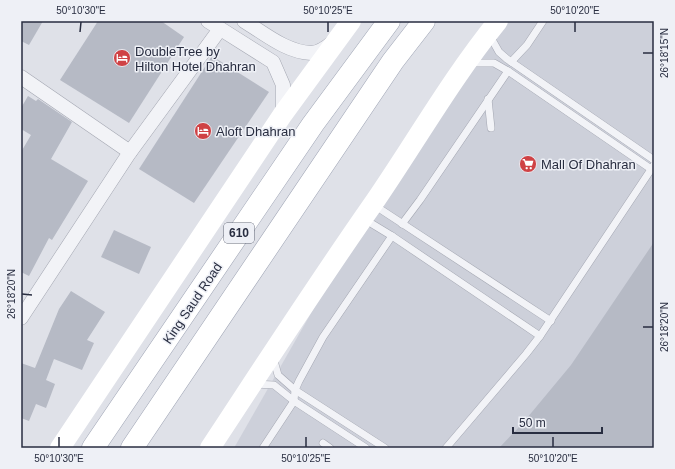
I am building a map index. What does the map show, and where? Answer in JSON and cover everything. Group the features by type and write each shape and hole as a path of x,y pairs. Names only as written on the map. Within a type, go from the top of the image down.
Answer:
{"main road":[{"path":"60,448 283,114 351,21"},
{"name":"King Saud Road","path":"93,448 313,124 389,21"},
{"name":"610","path":"132,448 393,62 424,21"},
{"path":"210,448 271,353 424,125 493,27"}],"street":[{"path":"208,21 273,62 283,84 283,114"},
{"path":"244,21 290,49 312,53 324,49 338,39"},
{"path":"21,318 130,152 220,29"},
{"path":"23,82 130,152"}],"lane":[{"path":"511,62 527,45 544,21"},
{"path":"493,27 499,52 511,62 654,160"},
{"path":"446,448 526,354 551,321 652,167 494,63 467,63"},
{"path":"402,224 508,71"},
{"path":"488,99 491,128"},
{"path":"367,211 402,224 551,321"},
{"path":"367,211 392,236 540,336"},
{"path":"264,448 294,401 295,390 306,367 323,338 392,236"},
{"path":"271,353 278,375 295,390 385,448"},
{"path":"252,384 274,385 294,401 366,448"},
{"path":"323,443 330,448"}],"shaded area":[{"name":"Mall Of Dhahran","path":"500,21 654,21 654,448 234,448 338,266"}],"building":[{"path":"21,21 43,21 29,45 21,41"},
{"name":"DoubleTree by Hilton Hotel Dhahran","path":"98,21 161,21 184,37 129,123 60,80"},
{"name":"Aloft Dhahran","path":"212,56 269,92 194,203 139,169"},
{"path":"28,96 36,101 38,99 72,122 51,159 88,181 52,240 49,238 29,276 21,272 21,152 31,135 21,129 21,108"},
{"path":"114,230 151,247 139,274 101,257"},
{"path":"654,242 654,448 499,448 522,424 571,365"},
{"path":"71,291 105,312 87,340 94,343 82,370 54,359 46,380 55,384 46,408 36,404 29,421 21,418 21,363 35,368 59,309"}],"place":[{"name":"DoubleTree by Hilton Hotel Dhahran","path":"122,58"},
{"name":"Aloft Dhahran","path":"203,131"},
{"name":"Mall Of Dhahran","path":"528,164"}]}
